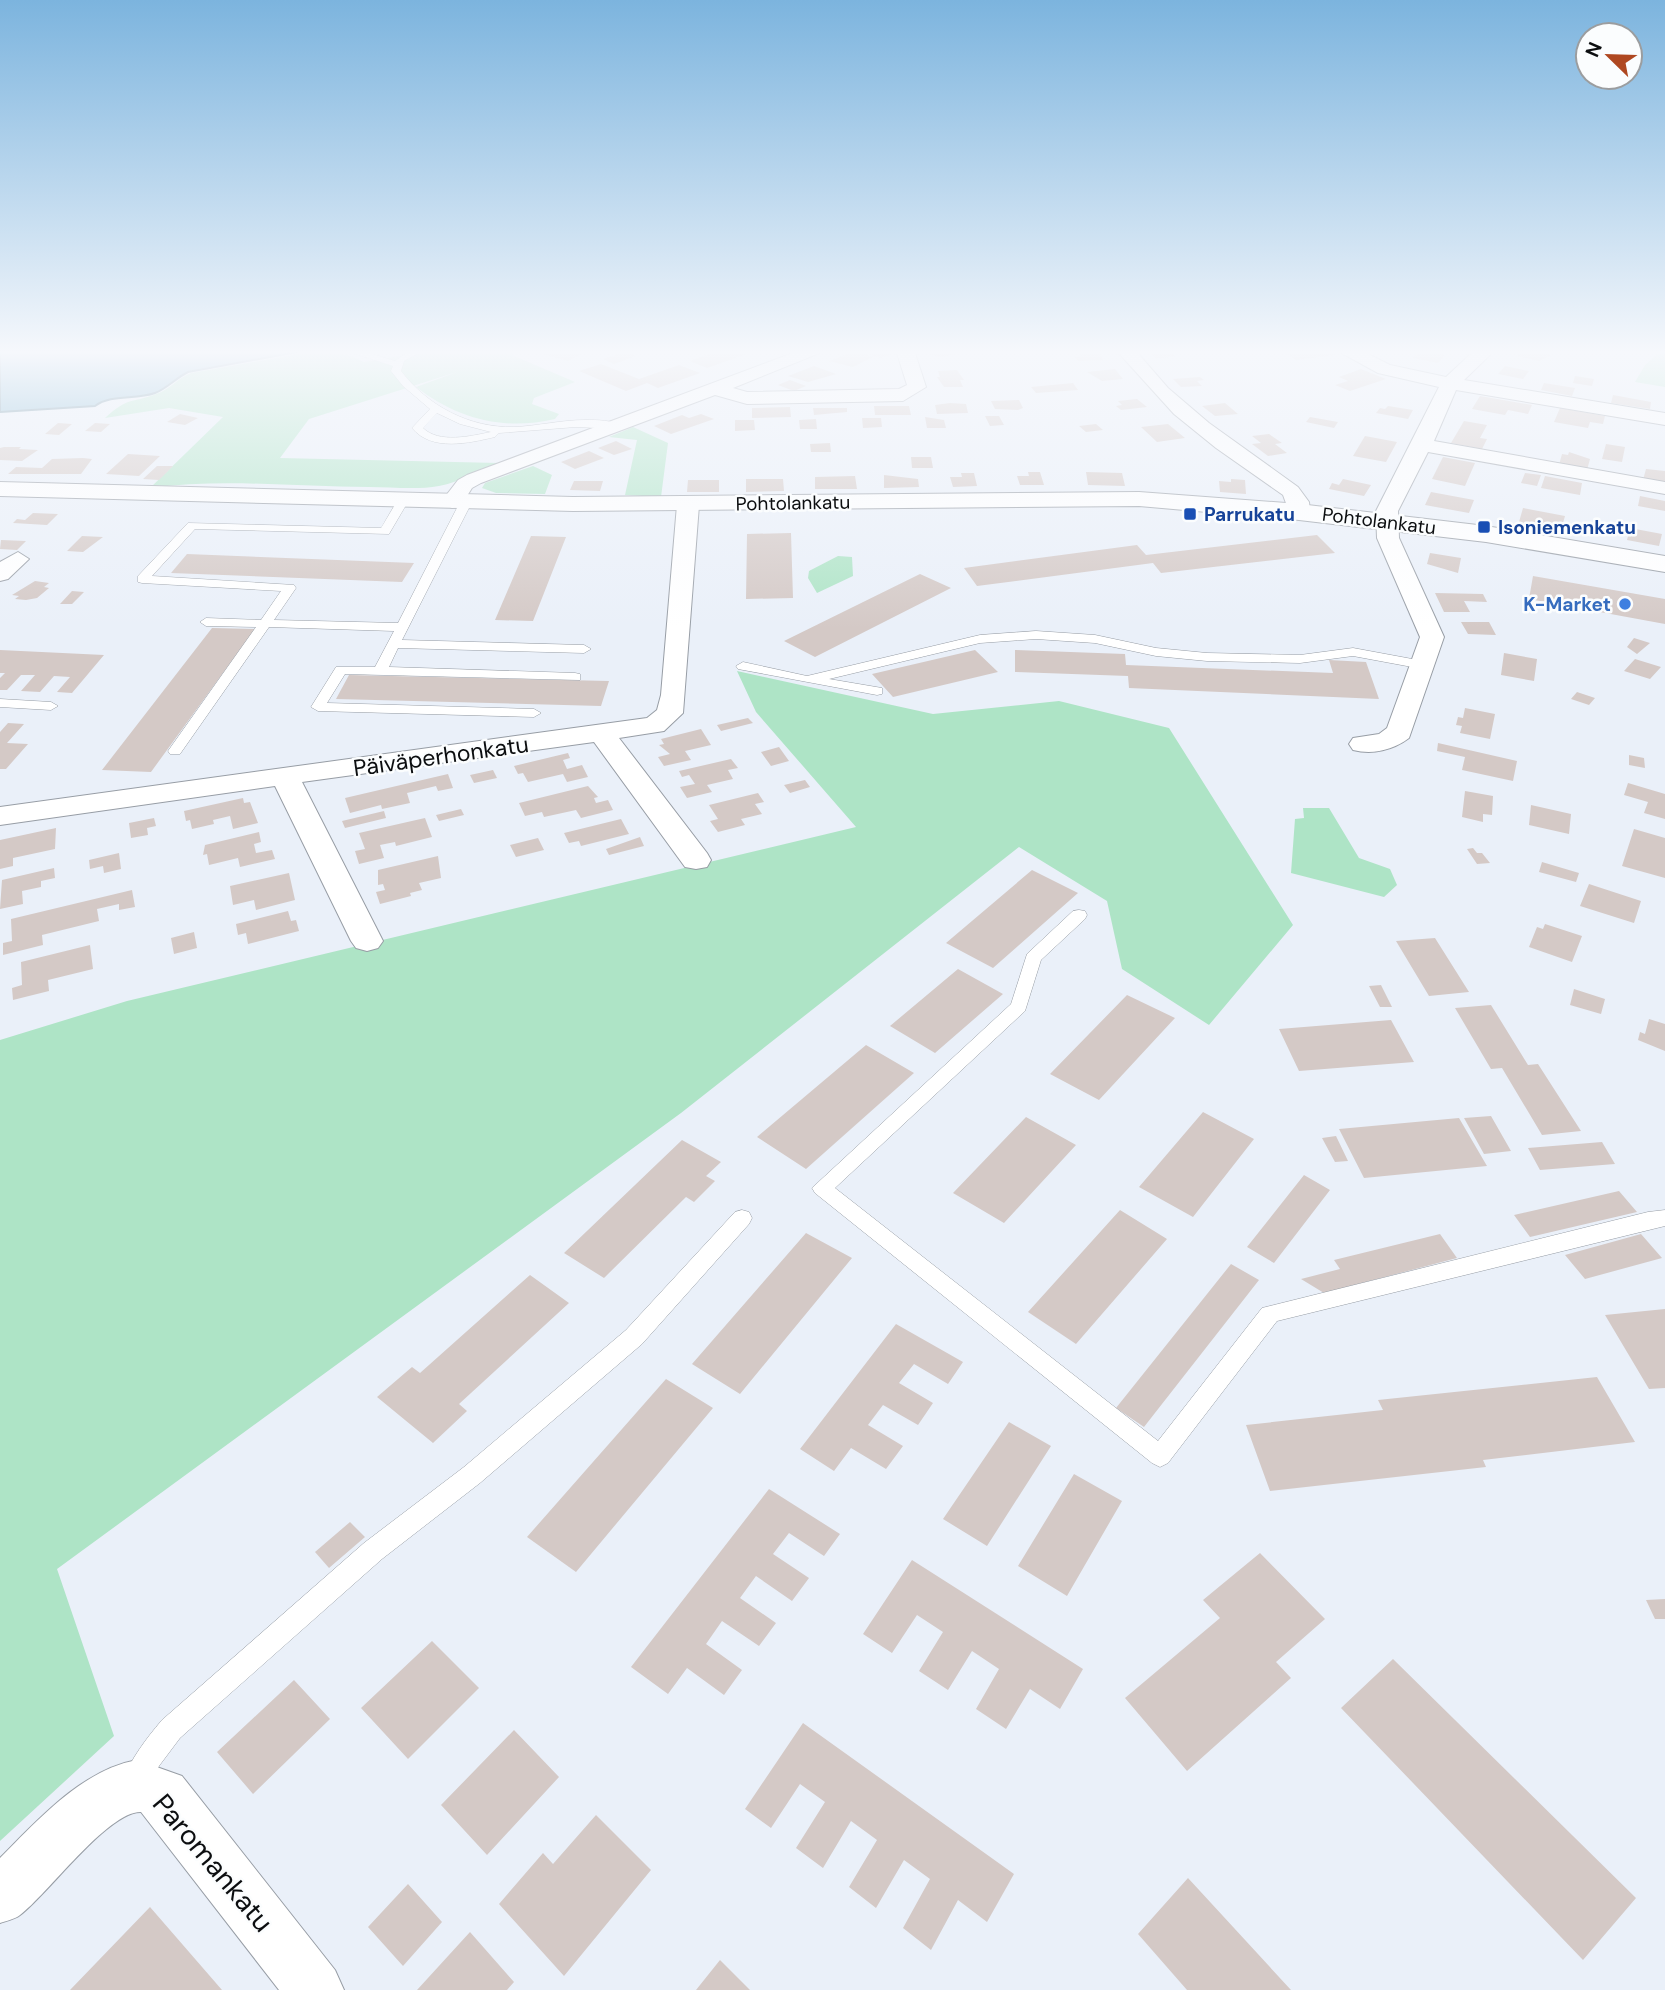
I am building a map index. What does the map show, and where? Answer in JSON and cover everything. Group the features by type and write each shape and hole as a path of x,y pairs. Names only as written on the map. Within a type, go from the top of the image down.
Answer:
{"main road":[{"name":"Pohtolankatu","path":"0,489 459,502 688,505 1093,498 1190,502 1387,522 1550,543 1665,564"}],"street":[{"path":"459,502 465,484 573,443"},
{"path":"1219,443 1291,491 1298,502 1299,512"},
{"path":"1363,744 1387,741 1399,732 1433,637 1388,538 1387,522 1387,511 1422,445 1665,488"},
{"name":"Päiväperhonkatu","path":"0,816 655,725 670,713 688,505"},
{"path":"0,574 18,559"},
{"path":"603,734 696,860"},
{"path":"285,777 367,941"},
{"name":"Paromankatu","path":"0,1896 94,1807 134,1785 151,1788 163,1795 316,1990"}],"lane":[{"path":"175,751 268,623 290,588 142,579 191,525 385,531 403,500"},
{"path":"380,671 459,502"},
{"path":"205,622 402,627"},
{"path":"807,680 980,639 1009,636 1095,639 1156,652 1207,657 1300,659 1353,652 1423,665"},
{"path":"394,644 584,649"},
{"path":"743,666 877,691"},
{"path":"534,713 318,707 341,670 575,677"},
{"path":"0,703 51,706"},
{"path":"1079,915 1033,958 1019,1007 822,1188 1160,1456 1270,1314 1665,1218"},
{"path":"134,1785 149,1756 171,1729 373,1551 472,1475 634,1337 742,1219"}],"green space":[{"path":"196,443 291,443 280,458 499,463 455,482 431,487 232,483 150,488"},
{"path":"636,443 668,443 661,497 625,495"},
{"path":"533,466 552,475 545,494 496,493 482,488 485,483"},
{"path":"838,556 852,557 853,576 817,593 808,578 809,571"},
{"path":"737,671 933,714 1059,701 1169,728 1293,925 1209,1025 1122,969 1107,901 1019,847 681,1113 57,1569 114,1736 0,1841 0,1040 127,1001 856,827 756,712"},
{"path":"1303,808 1329,808 1359,858 1390,869 1397,885 1384,897 1291,873 1295,819 1304,818"}],"building":[{"path":"620,443 632,449 614,455 598,448"},
{"path":"830,443 831,452 811,452 810,444"},
{"path":"1282,443 1275,444 1287,453 1268,456 1252,444"},
{"path":"1361,443 1397,443 1386,462 1353,456"},
{"path":"1451,443 1485,443 1482,449"},
{"path":"1606,444 1625,447 1622,462 1602,459"},
{"path":"0,448 38,450 22,461 0,460"},
{"path":"589,451 604,458 575,469 561,462"},
{"path":"1569,452 1590,459 1587,470 1559,465 1562,454 1568,455"},
{"path":"128,454 160,456 139,476 106,474"},
{"path":"911,457 931,457 933,468 912,468"},
{"path":"1443,457 1475,463 1465,486 1432,479"},
{"path":"52,459 92,459 81,474 8,474 16,467 42,468"},
{"path":"157,466 173,466 159,480 143,479"},
{"path":"1646,469 1665,471 1665,484 1643,480"},
{"path":"1028,472 1040,472 1044,485 1020,485 1017,476 1029,476"},
{"path":"1086,472 1122,473 1125,486 1088,485"},
{"path":"961,473 974,473 977,486 953,487 950,477 962,477"},
{"path":"1525,473 1541,475 1537,486 1521,483"},
{"path":"884,475 918,479 919,487 884,488"},
{"path":"855,476 857,489 815,489 815,477"},
{"path":"1545,476 1582,483 1580,495 1541,488"},
{"path":"746,479 783,479 784,491 746,492"},
{"path":"1231,479 1245,480 1246,494 1220,492 1219,481 1231,482"},
{"path":"1343,479 1371,485 1364,496 1329,489 1332,483 1339,485"},
{"path":"688,480 719,480 719,492 687,492"},
{"path":"574,481 603,481 600,491 570,490"},
{"path":"1431,492 1474,500 1469,513 1425,505"},
{"path":"1640,496 1665,501 1665,511 1638,506"},
{"path":"1523,508 1565,516 1561,530 1519,522"},
{"path":"33,513 58,514 47,525 13,523 17,519 25,520"},
{"path":"1630,528 1662,534 1659,546 1627,540"},
{"path":"791,533 793,598 746,599 747,534"},
{"path":"1317,535 1335,553 1161,573 1153,563 977,586 964,568 1137,545 1146,555"},
{"path":"82,536 103,537 83,552 67,551"},
{"path":"531,536 566,537 533,621 495,620"},
{"path":"1,540 26,541 17,550 0,549"},
{"path":"1430,553 1461,558 1458,573 1427,564"},
{"path":"187,554 414,563 402,582 171,573"},
{"path":"920,574 951,588 815,657 784,641"},
{"path":"1533,576 1665,599 1665,624 1529,599"},
{"path":"35,581 49,583 44,587 49,588 37,598 15,599 19,596 12,595"},
{"path":"72,591 84,592 72,604 60,604"},
{"path":"1435,593 1483,594 1487,602 1464,601 1470,612 1444,612"},
{"path":"1461,622 1489,622 1496,635 1468,634"},
{"path":"212,628 255,629 151,772 102,770"},
{"path":"1634,638 1650,643 1637,654 1627,647"},
{"path":"0,650 104,655 72,693 57,692 70,677 54,676 40,692 21,691 35,675 21,675 7,690 0,690 0,678 5,673 0,673"},
{"path":"975,650 998,672 893,697 872,674"},
{"path":"1015,650 1125,654 1126,665 1333,673 1329,660 1366,662 1379,699 1129,688 1128,676 1015,672"},
{"path":"1504,653 1537,659 1534,681 1501,675"},
{"path":"1635,659 1661,667 1650,679 1624,671"},
{"path":"349,675 609,681 601,706 336,699"},
{"path":"1577,692 1595,698 1589,705 1571,699"},
{"path":"1465,708 1495,714 1490,739 1460,733 1462,726 1456,725 1458,717 1463,718"},
{"path":"748,718 753,723 721,731 717,725"},
{"path":"8,723 24,724 7,743 28,744 6,769 0,769 0,732"},
{"path":"701,729 711,745 685,751 691,760 664,766 658,757 670,754 659,745 664,744 661,739"},
{"path":"1438,743 1517,761 1513,781 1462,770 1465,757 1437,751"},
{"path":"779,747 789,761 771,766 761,752"},
{"path":"568,753 570,758 563,760 567,769 582,765 588,777 567,782 563,774 528,782 523,773 518,774 514,766"},
{"path":"1629,755 1644,758 1645,768 1629,765"},
{"path":"731,759 738,768 728,770 733,779 707,785 712,792 687,798 680,787 695,784 689,775 682,777 679,771"},
{"path":"493,770 497,778 474,783 470,775"},
{"path":"448,774 453,788 438,791 436,786 407,793 410,803 382,809 381,805 350,813 345,798"},
{"path":"805,780 810,787 790,793 784,785"},
{"path":"1628,783 1665,794 1665,819 1644,813 1648,802 1624,795"},
{"path":"588,786 598,797 594,798 596,803 608,800 613,810 581,818 576,810 544,817 542,812 525,816 519,803"},
{"path":"1465,791 1493,796 1492,815 1483,814 1483,822 1462,817"},
{"path":"758,793 764,802 755,804 762,814 741,819 745,825 718,832 710,821 718,819 709,805"},
{"path":"243,798 244,803 250,802 258,823 233,829 230,816 213,820 214,824 192,829 190,820 186,821 184,811"},
{"path":"1531,805 1571,814 1569,834 1529,825"},
{"path":"461,809 464,815 439,821 436,815"},
{"path":"384,811 386,818 345,828 342,821"},
{"path":"154,818 156,826 147,828 148,835 131,838 129,823"},
{"path":"425,818 432,837 396,846 395,842 380,845 384,858 359,864 355,851 365,849 359,833"},
{"path":"621,819 629,834 581,846 579,841 569,843 564,833"},
{"path":"56,828 55,849 13,858 13,866 0,869 0,840"},
{"path":"1634,829 1665,838 1665,878 1622,866"},
{"path":"259,832 261,842 254,844 256,853 272,850 275,859 240,867 238,858 209,865 207,854 203,855 205,845"},
{"path":"640,837 644,846 609,855 606,849"},
{"path":"538,838 544,850 516,857 510,845"},
{"path":"1473,848 1477,853 1482,853 1490,863 1477,864 1467,849"},
{"path":"119,853 121,869 104,873 103,866 90,869 89,860"},
{"path":"438,856 441,878 419,883 422,890 410,893 411,896 380,904 376,892 385,890 383,884 378,885 378,870"},
{"path":"1542,862 1579,873 1576,882 1539,872"},
{"path":"54,868 55,878 41,881 41,887 22,891 23,904 0,909 2,880"},
{"path":"1032,870 1078,893 993,968 946,943"},
{"path":"289,873 295,900 256,910 254,900 233,905 230,886"},
{"path":"1589,884 1641,901 1634,923 1580,906"},
{"path":"132,890 135,907 119,910 119,904 97,909 99,921 42,935 43,945 3,955 3,943 12,941 11,919"},
{"path":"288,911 291,921 296,920 299,931 248,944 246,933 238,935 236,924"},
{"path":"1545,924 1582,936 1572,962 1529,947 1537,927 1543,929"},
{"path":"194,932 197,948 174,954 171,938"},
{"path":"1435,938 1469,992 1429,996 1396,941"},
{"path":"90,945 93,969 48,980 49,991 13,1000 12,988 22,985 21,962"},
{"path":"958,969 1003,994 935,1053 890,1026"},
{"path":"1381,985 1392,1007 1380,1007 1369,986"},
{"path":"1574,989 1605,999 1601,1014 1570,1005"},
{"path":"1127,995 1175,1018 1099,1100 1050,1074"},
{"path":"1491,1005 1528,1065 1538,1064 1581,1131 1542,1135 1502,1068 1491,1069 1455,1008"},
{"path":"1649,1019 1665,1024 1665,1051 1638,1040 1640,1032 1645,1034"},
{"path":"1391,1020 1414,1062 1299,1071 1279,1029"},
{"path":"866,1045 914,1073 806,1169 757,1137"},
{"path":"1203,1112 1254,1139 1193,1217 1139,1187"},
{"path":"1491,1116 1511,1151 1484,1154 1464,1118"},
{"path":"1026,1117 1076,1145 1004,1223 953,1193"},
{"path":"1459,1118 1487,1166 1364,1178 1339,1129"},
{"path":"1336,1136 1348,1161 1335,1162 1322,1138"},
{"path":"682,1140 721,1162 706,1176 715,1181 694,1202 686,1197 604,1278 564,1253"},
{"path":"1602,1142 1615,1164 1540,1170 1528,1148"},
{"path":"1304,1175 1330,1190 1274,1263 1247,1247"},
{"path":"1619,1191 1637,1212 1530,1237 1514,1215"},
{"path":"1120,1210 1167,1239 1076,1344 1028,1312"},
{"path":"806,1233 852,1258 740,1394 692,1364"},
{"path":"1440,1234 1457,1258 1324,1293 1301,1279 1340,1269 1334,1260"},
{"path":"1641,1234 1662,1258 1585,1279 1565,1255"},
{"path":"1231,1264 1259,1280 1144,1427 1116,1408"},
{"path":"530,1275 569,1303 459,1404 467,1411 433,1443 377,1397 412,1367 420,1373"},
{"path":"1665,1309 1665,1388 1649,1389 1605,1315"},
{"path":"896,1324 963,1362 948,1384 914,1364 899,1383 933,1403 918,1425 883,1405 868,1425 903,1446 886,1469 851,1448 834,1471 800,1449"},
{"path":"1597,1377 1635,1442 1483,1460 1486,1467 1270,1491 1246,1425 1383,1410 1378,1400"},
{"path":"666,1379 713,1408 576,1572 527,1537"},
{"path":"1009,1422 1051,1446 987,1546 943,1519"},
{"path":"1074,1474 1122,1501 1067,1596 1018,1566"},
{"path":"769,1489 840,1534 824,1556 789,1533 773,1554 809,1578 792,1601 756,1576 740,1598 776,1623 759,1646 722,1621 706,1644 742,1670 724,1695 687,1668 668,1694 631,1667"},
{"path":"350,1522 365,1537 329,1568 315,1552"},
{"path":"1260,1553 1325,1619 1276,1662 1291,1678 1187,1771 1125,1698 1220,1618 1203,1600"},
{"path":"912,1560 1083,1669 1060,1709 1030,1689 1006,1729 976,1709 999,1669 972,1651 948,1690 919,1671 943,1632 917,1615 892,1653 863,1634"},
{"path":"1665,1599 1665,1619 1655,1619 1646,1600"},
{"path":"432,1641 479,1688 408,1759 361,1708"},
{"path":"1393,1659 1636,1898 1583,1960 1341,1708"},
{"path":"294,1680 330,1719 253,1794 217,1752"},
{"path":"803,1723 1014,1874 987,1922 958,1900 931,1950 903,1928 930,1879 904,1860 876,1908 849,1887 877,1840 851,1821 823,1868 796,1848 825,1802 800,1784 771,1828 745,1809"},
{"path":"514,1730 559,1777 487,1855 441,1805"},
{"path":"596,1815 651,1870 564,1976 499,1904 543,1853 553,1864"},
{"path":"1188,1878 1291,1990 1187,1990 1138,1934"},
{"path":"408,1884 442,1922 403,1966 368,1927"},
{"path":"150,1907 222,1990 70,1990"},
{"path":"470,1932 514,1982 507,1990 417,1990"},
{"path":"720,1960 750,1990 696,1990"}],"place":[{"name":"Parrukatu","path":"1190,514"},
{"name":"Isoniemenkatu","path":"1484,527"},
{"name":"K-Market","path":"1625,604"}]}
